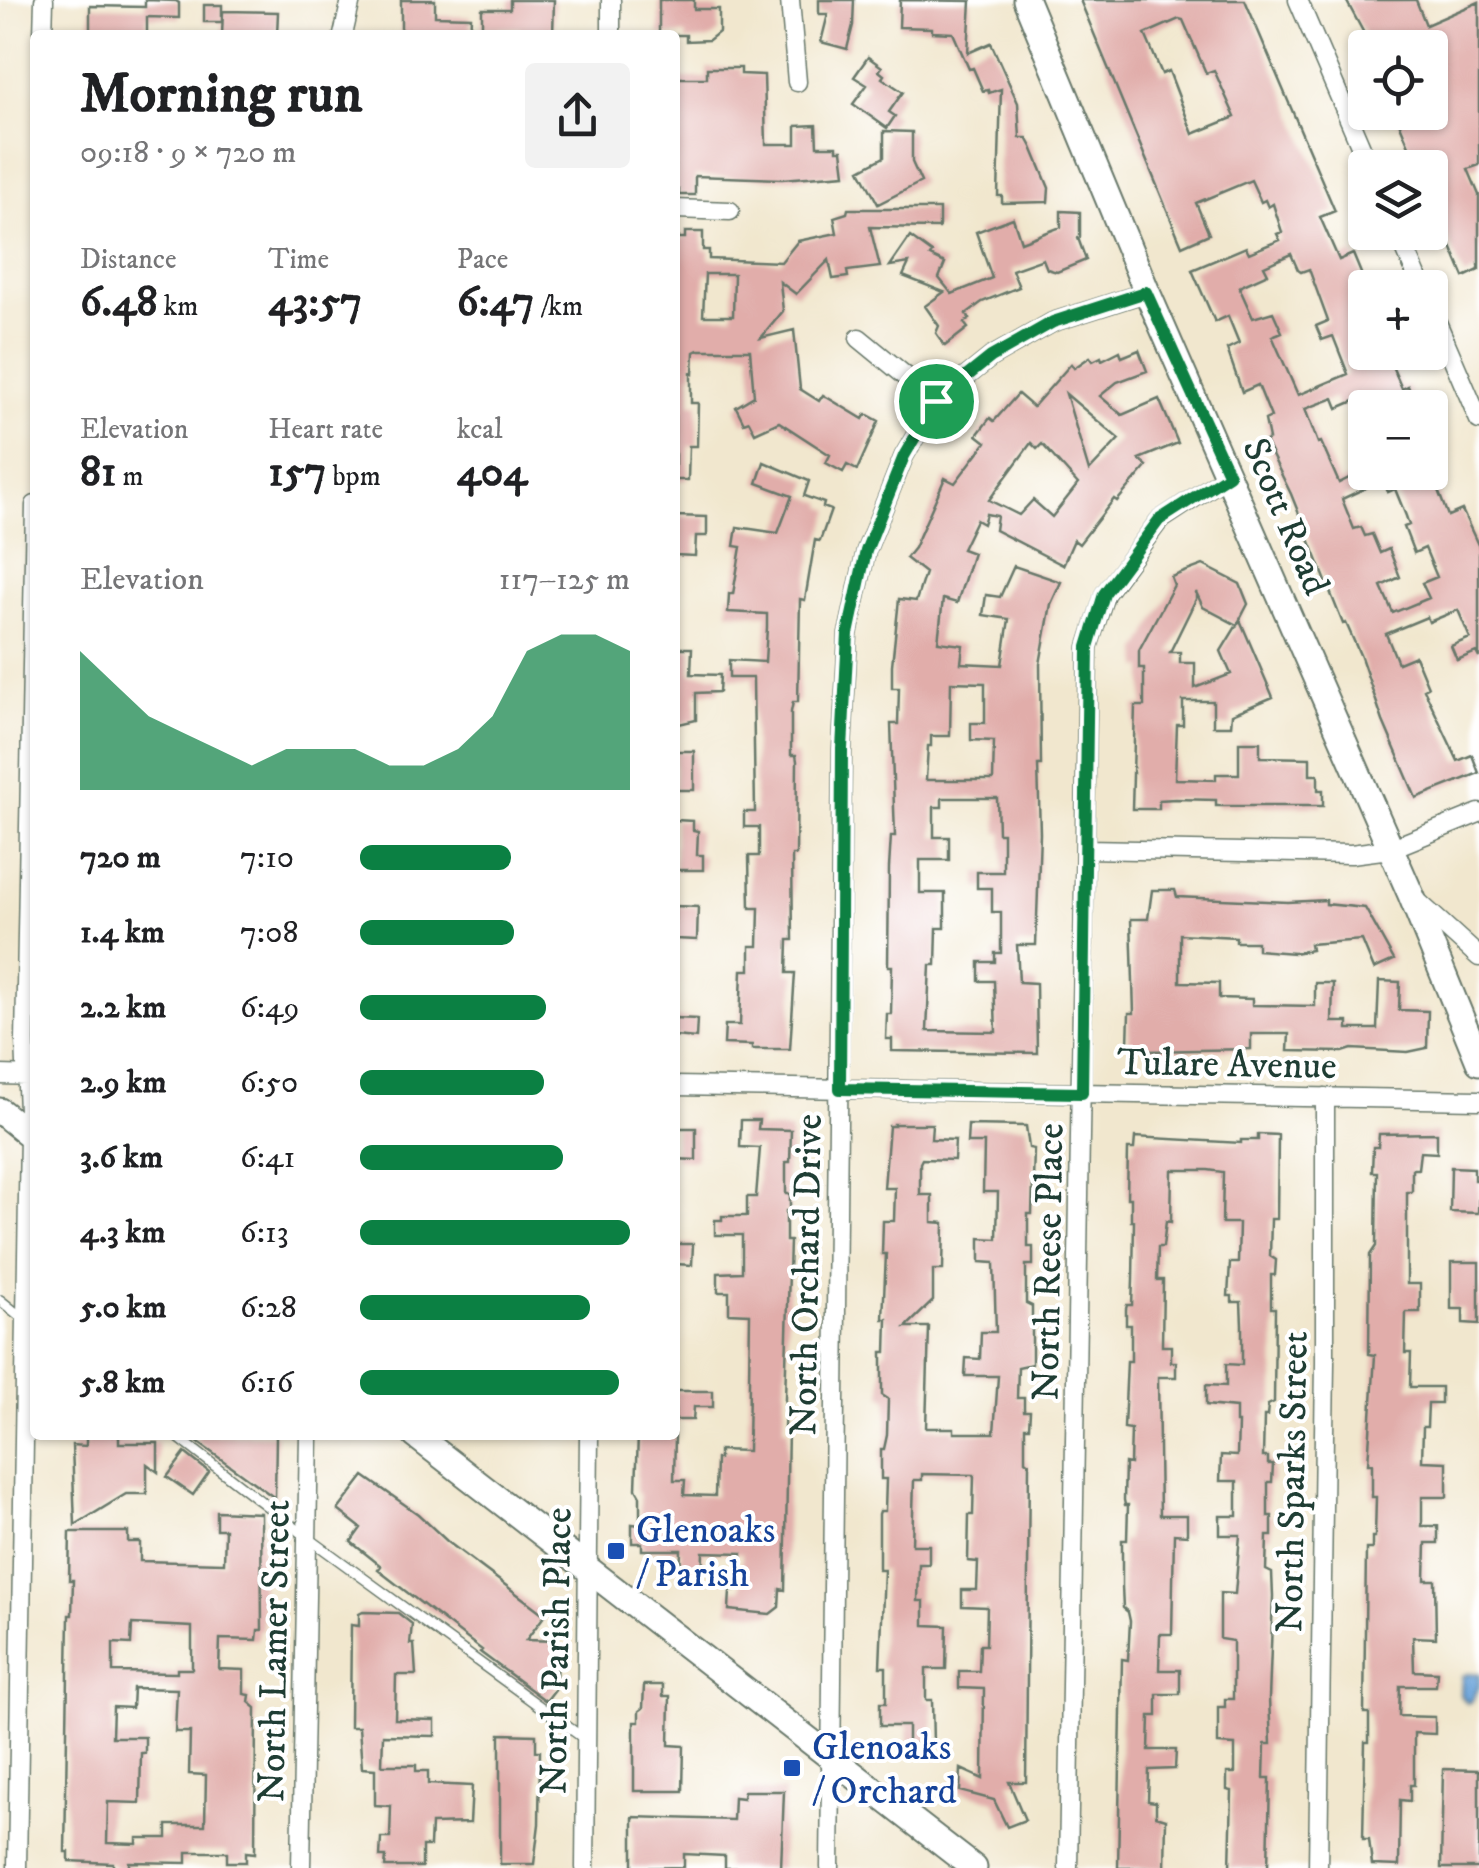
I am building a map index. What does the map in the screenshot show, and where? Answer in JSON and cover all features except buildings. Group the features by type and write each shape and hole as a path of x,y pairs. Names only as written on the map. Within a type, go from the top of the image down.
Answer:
{"street":[{"path":"44,0 44,30"},
{"path":"344,30 351,0"},
{"path":"611,0 611,30"},
{"path":"790,0 798,82"},
{"name":"Scott Road","path":"1026,0 1146,292 1411,895 1479,1062"},
{"path":"1298,0 1362,150"},
{"path":"680,209 730,211"},
{"name":"North Orchard Drive","path":"830,1868 842,749 848,634 866,551 904,456 936,401 991,357 1053,322 1146,292"},
{"path":"859,338 936,401"},
{"path":"1448,348 1479,420"},
{"name":"North Reese Place","path":"1068,1868 1088,647 1104,594 1159,520 1229,475"},
{"path":"1086,849 1351,854 1390,850 1479,813"},
{"path":"1411,895 1479,956"},
{"path":"0,1075 30,1076"},
{"name":"Tulare Avenue","path":"680,1086 1479,1100"},
{"name":"North Sparks Street","path":"1318,1868 1325,1097"},
{"path":"0,1111 30,1134"},
{"path":"17,1868 30,1324"},
{"name":"North Lamer Street","path":"301,1868 309,1440"},
{"path":"420,1440 974,1868"},
{"name":"North Parish Place","path":"586,1868 590,1440"}],"lane":[{"path":"0,1300 30,1324"},
{"path":"182,1440 587,1740"}],"water":[{"path":"1479,1674 1479,1686 1467,1703 1461,1695 1462,1676"}],"place":[{"name":"Glenoaks / Parish","path":"616,1551"},
{"name":"Glenoaks / Orchard","path":"792,1768"}],"route":[{"path":"1146,292 1229,475 1159,520 1104,594 1088,647 1082,1093 840,1089 842,749 848,634 866,551 904,456 936,401 991,357 1053,322 1146,292"}]}
